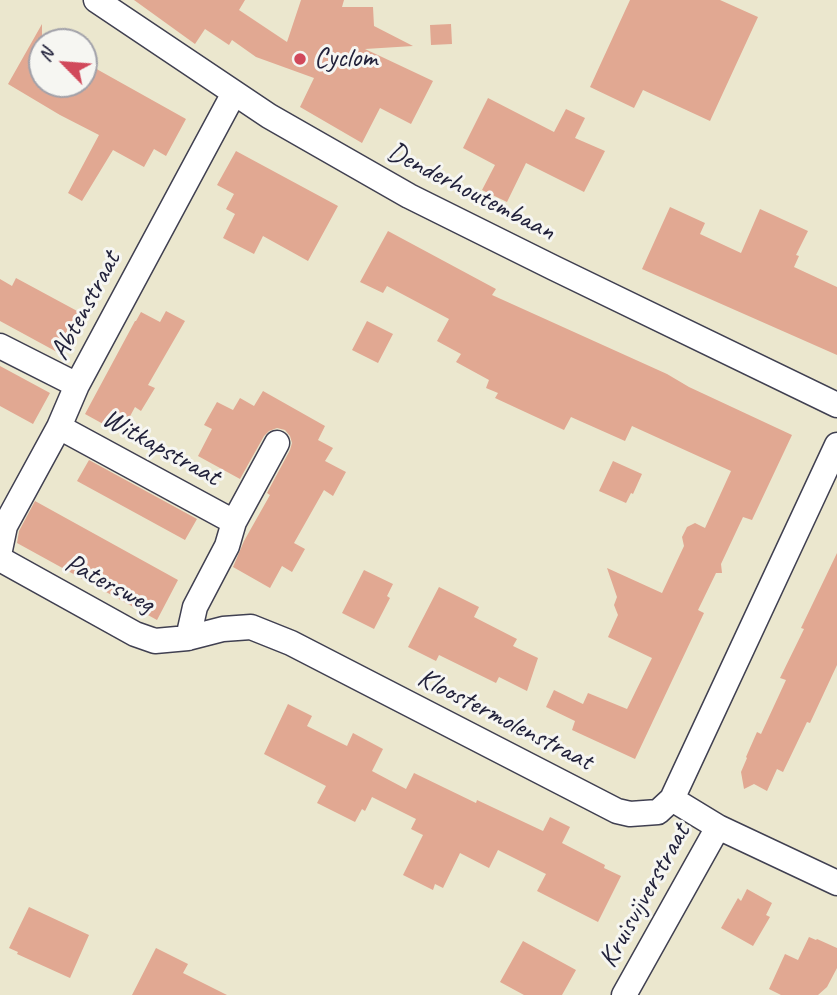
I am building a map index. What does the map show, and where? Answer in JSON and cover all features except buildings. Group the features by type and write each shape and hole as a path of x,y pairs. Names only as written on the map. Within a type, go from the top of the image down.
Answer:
{"street":[{"name":"Denderhoutembaan","path":"96,0 269,116 409,196 837,405"},
{"name":"Abtenstraat","path":"0,550 5,526 59,427 77,385 234,93"},
{"path":"0,346 77,385"},
{"name":"Witkapstraat","path":"59,427 234,522"},
{"name":"Witkapstraat","path":"188,638 195,607 227,546 234,522 277,443"},
{"path":"837,445 672,799 718,827 837,883"},
{"name":"Patersweg","path":"0,559 135,634 155,641 251,627 313,654"},
{"name":"Kloostermolenstraat","path":"313,654 617,811 630,814 658,811 672,799"},
{"name":"Kruisvijverstraat","path":"624,995 718,827"}],"place":[{"name":"Cyclom","path":"300,59"}]}
